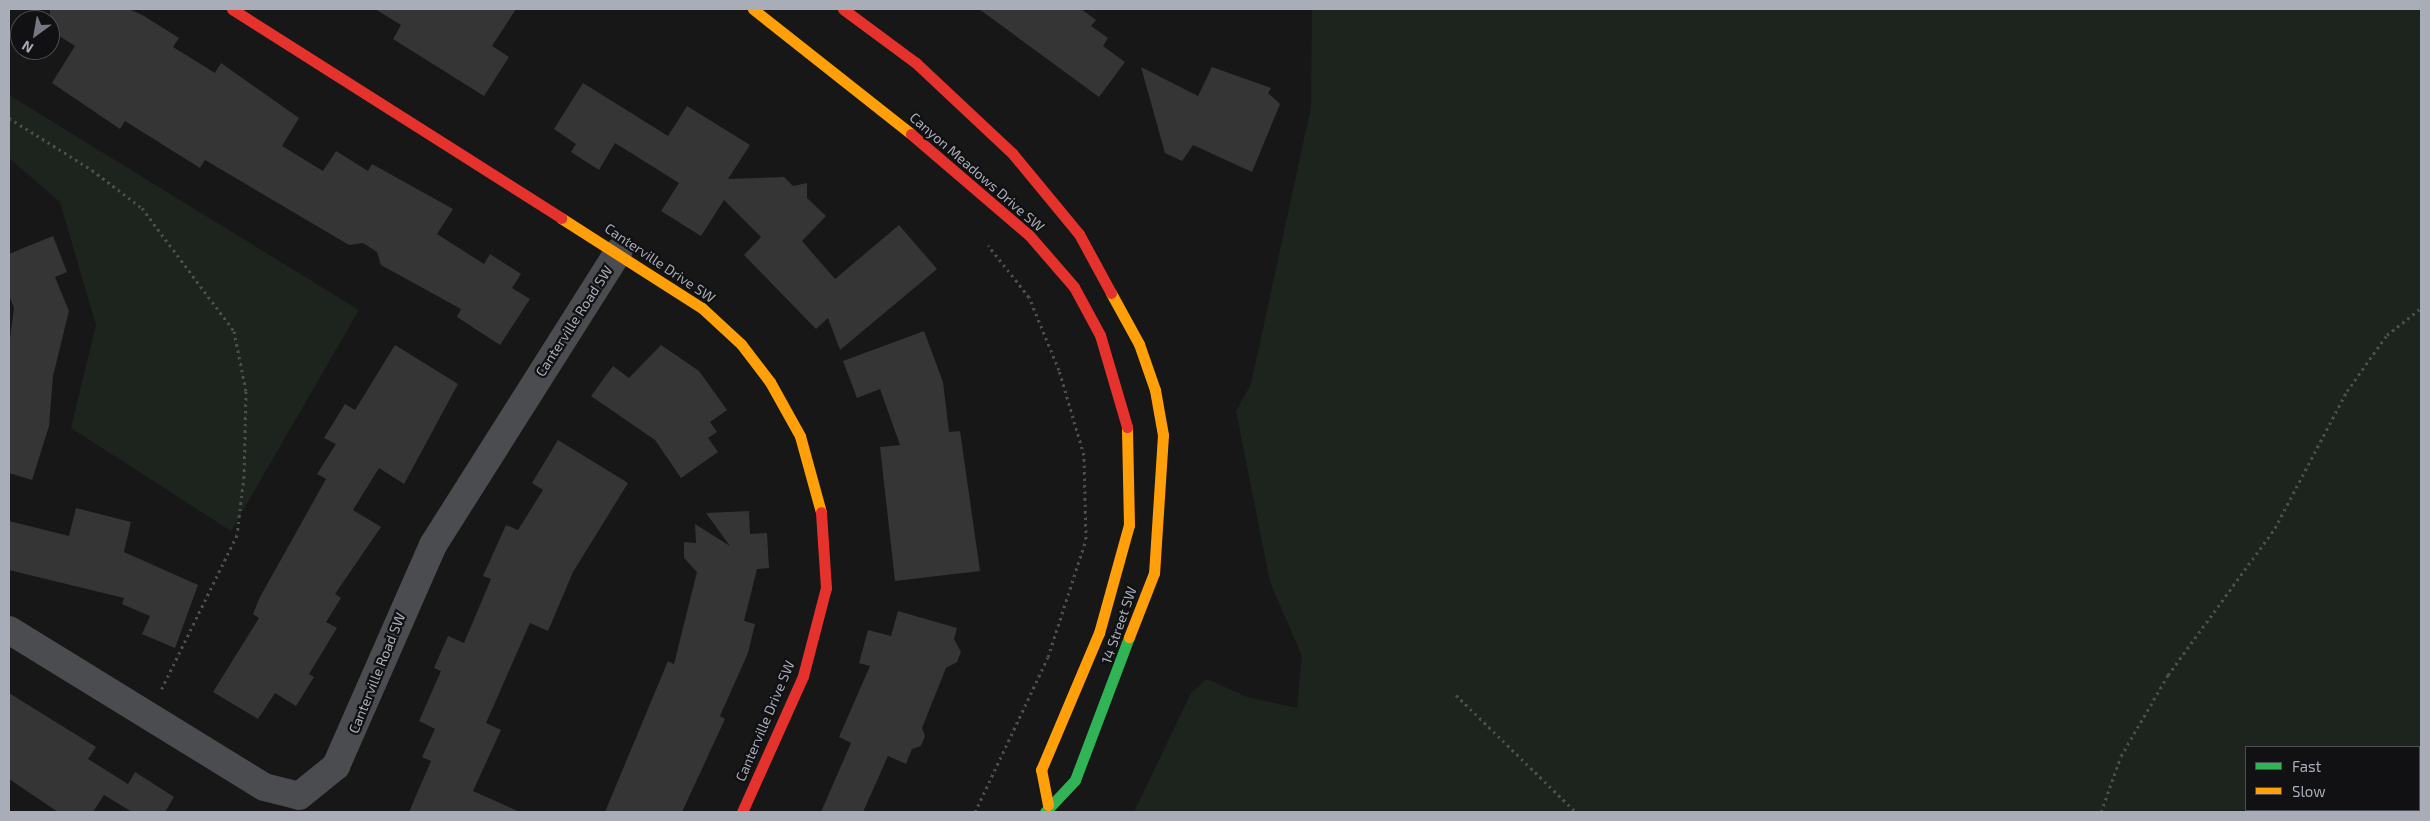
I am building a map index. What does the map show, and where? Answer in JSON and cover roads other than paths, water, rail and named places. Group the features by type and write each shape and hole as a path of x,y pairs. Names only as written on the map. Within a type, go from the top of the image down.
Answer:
{"main road":[{"name":"Canterville Drive SW","path":"232,9 618,252 702,308 741,344 770,382 800,436 821,508 826,588 803,676 742,812"},
{"name":"Canyon Meadows Drive SW","path":"753,9 886,112 1029,235 1074,287 1100,336 1129,434"},
{"name":"Canyon Meadows Drive SW","path":"843,9 916,63 1012,153 1079,234 1139,344 1156,390 1163,435"},
{"name":"14 Street SW","path":"1046,809 1041,770 1099,633 1123,558 1131,497 1129,434"},
{"name":"14 Street SW","path":"1046,809 1076,780 1154,573 1163,435"}],"street":[{"name":"Canterville Road SW","path":"9,630 150,713 282,795 299,796 323,781 348,742 432,545 618,252"}]}
